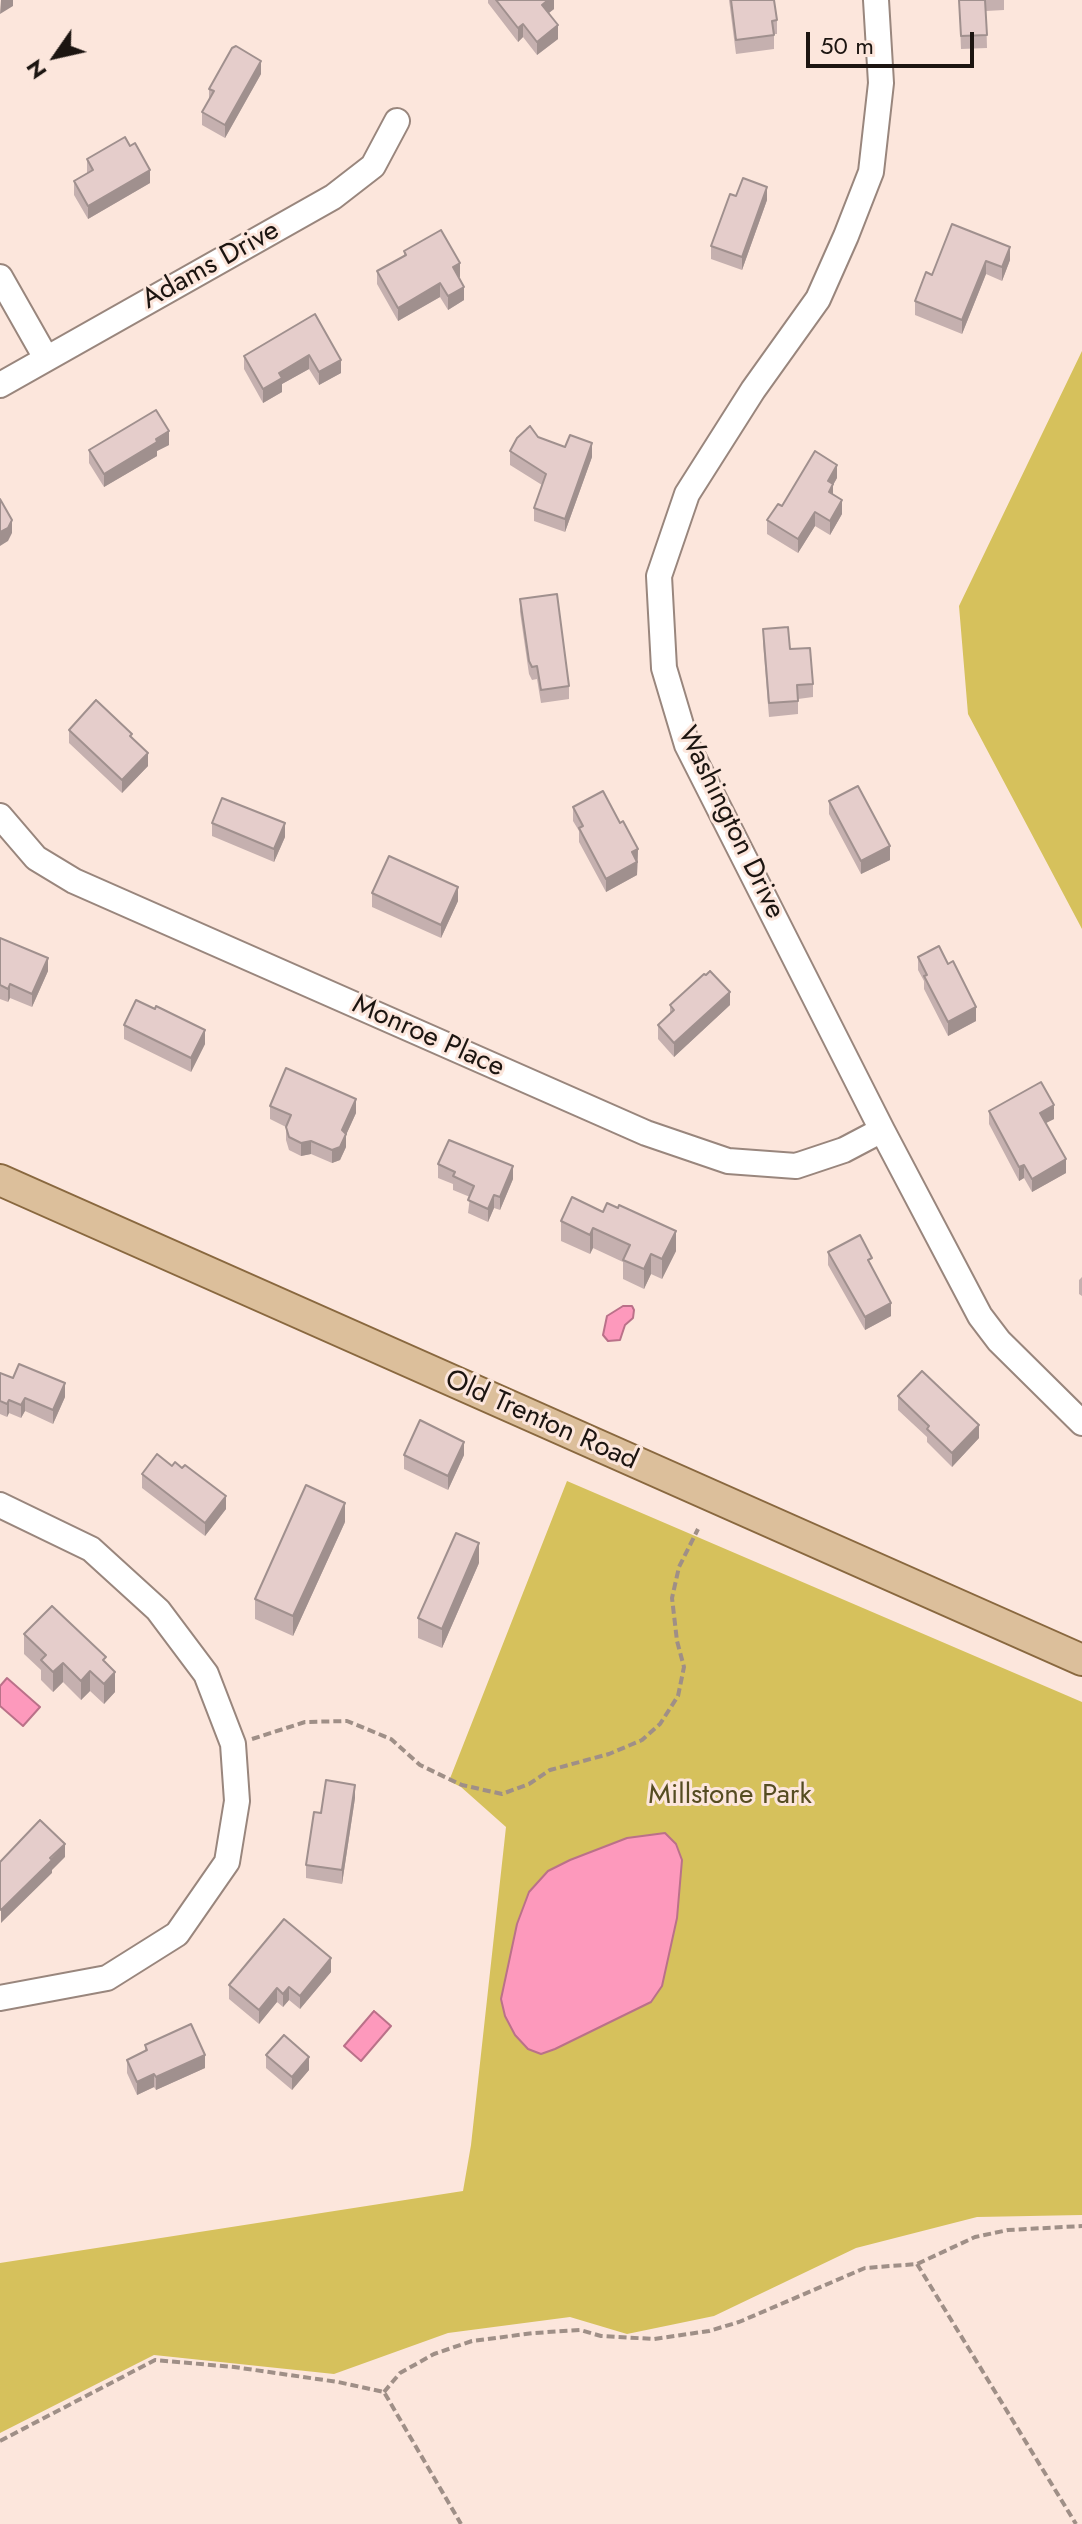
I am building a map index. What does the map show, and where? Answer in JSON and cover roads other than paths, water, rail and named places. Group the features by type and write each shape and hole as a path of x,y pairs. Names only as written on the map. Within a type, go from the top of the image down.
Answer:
{"main road":[{"name":"Old Trenton Road","path":"0,1180 1082,1660"}],"street":[{"name":"Washington Drive","path":"876,0 881,83 871,172 818,299 753,390 687,494 659,576 664,668 687,745 980,1316 999,1341 1082,1423"},
{"name":"Adams Drive","path":"0,385 333,197 373,166 397,121"},
{"path":"0,277 46,358"},
{"name":"Monroe Place","path":"0,816 36,858 74,881 646,1133 728,1161 796,1166 844,1150 882,1130"},
{"path":"0,1505 91,1549 158,1610 206,1674 233,1744 237,1801 227,1862 177,1934 107,1978 0,1998"}],"park label":[{"name":"Millstone Park","path":"730,1796"}]}
